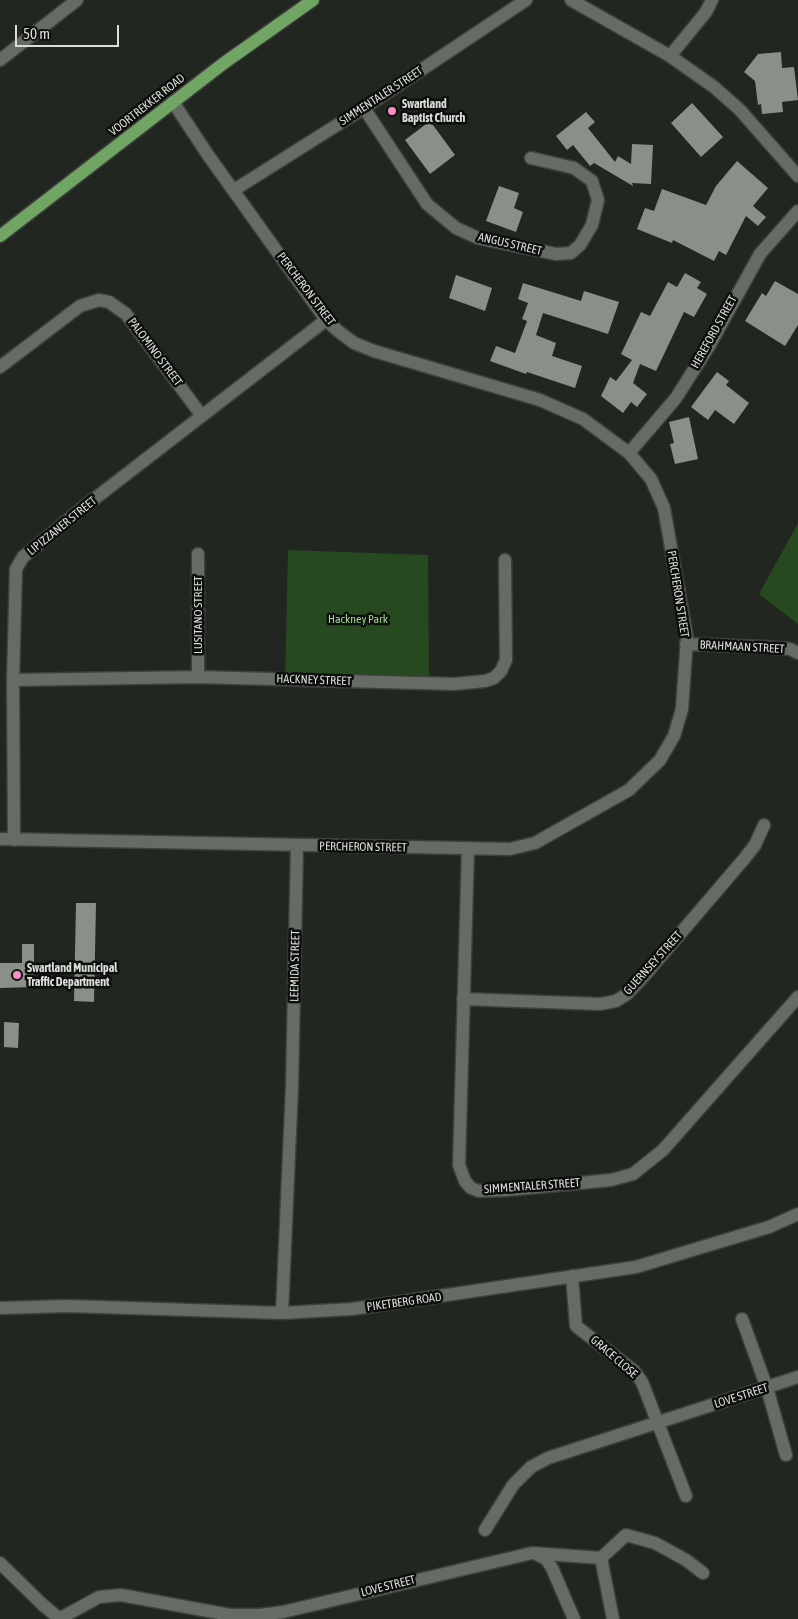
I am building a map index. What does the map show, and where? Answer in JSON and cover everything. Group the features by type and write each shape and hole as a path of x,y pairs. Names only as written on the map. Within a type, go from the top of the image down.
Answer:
{"main road":[{"name":"VOORTREKKER ROAD","path":"0,236 173,102 313,0"}],"street":[{"path":"0,60 76,0"},
{"name":"SIMMENTALER STREET","path":"234,190 364,108 526,0"},
{"path":"571,0 670,56 714,87 740,110 798,176"},
{"path":"670,56 706,12 712,0"},
{"name":"PERCHERON STREET","path":"0,839 510,849 535,843 629,790 660,760 674,736 682,709 686,644 664,508 650,479 629,453 583,419 548,404 420,363 374,351 354,342 326,320 173,102"},
{"name":"ANGUS STREET","path":"364,108 427,204 456,228 478,238 556,254 571,253 580,245 592,225 598,200 592,181 574,168 531,158"},
{"name":"HEREFORD STREET","path":"629,453 676,398 709,346 760,254 798,211"},
{"name":"PALOMINO STREET","path":"0,367 80,306 99,300 109,302 126,314 202,416"},
{"name":"LIPIZZANER STREET","path":"14,840 13,680 16,570 23,557 326,320"},
{"name":"LUSITANO STREET","path":"198,554 198,677"},
{"name":"HACKNEY STREET","path":"13,680 198,677 455,684 494,678 506,660 505,560"},
{"name":"BRAHMAAN STREET","path":"686,644 766,647 790,649 798,653"},
{"name":"GUERNSEY STREET","path":"463,999 600,1004 616,1001 627,994 644,976 744,859 755,845 764,825"},
{"name":"LEEMIDA STREET","path":"282,1313 292,1087 297,845"},
{"name":"SIMMENTALER STREET","path":"468,849 459,1165 464,1181 479,1190 611,1180 633,1174 663,1150 798,997"},
{"name":"PIKETBERG ROAD","path":"0,1308 68,1306 282,1313 352,1309 636,1267 769,1227 798,1214"},
{"name":"GRACE CLOSE","path":"572,1276 576,1326 634,1371 642,1382 656,1423 686,1496"},
{"path":"742,1319 767,1388 786,1455"},
{"name":"LOVE STREET","path":"485,1530 512,1484 532,1467 548,1458 798,1377"},
{"path":"613,1619 601,1558 626,1535 655,1543 686,1560 703,1573"},
{"path":"532,1553 546,1559 574,1619"},
{"name":"LOVE STREET","path":"60,1619 100,1597 121,1595 230,1615 260,1615 283,1612 532,1553 601,1558"},
{"path":"0,1562 43,1605 60,1619"}],"green space":[{"path":"798,523 798,624 759,594"},
{"name":"Hackney Park","path":"288,550 428,555 429,688 285,683"}],"building":[{"path":"781,52 782,68 794,67 798,100 782,102 783,112 762,114 761,104 758,105 755,81 744,72 758,54"},
{"path":"692,103 723,137 701,157 671,123"},
{"path":"586,112 595,122 588,128 615,162 618,156 631,164 632,144 653,145 651,184 632,183 633,186 594,163 590,166 573,145 567,150 556,136"},
{"path":"430,121 455,155 430,174 405,140"},
{"path":"737,161 768,188 753,206 766,217 758,226 746,216 726,255 719,251 714,261 673,240 672,243 637,229 645,208 654,211 662,189 706,205 716,186"},
{"path":"499,186 519,193 514,208 523,212 516,232 486,221"},
{"path":"685,273 701,282 697,288 707,294 694,317 684,312 656,371 640,364 633,383 647,394 637,407 631,402 623,413 601,396 610,377 616,381 632,360 621,354 641,312 650,316 668,282 677,287"},
{"path":"456,275 492,288 485,311 449,298"},
{"path":"775,281 798,294 798,325 785,346 745,321 762,293 766,296"},
{"path":"523,283 581,301 584,291 619,302 608,334 543,313 536,335 556,343 552,356 582,366 575,388 490,361 496,346 515,353 527,321 522,319 528,303 518,299"},
{"path":"717,372 729,381 726,385 749,403 734,424 715,410 708,420 691,407"},
{"path":"689,417 698,459 675,464 670,444 674,443 669,422"},
{"path":"76,903 96,903 94,1002 74,1001"},
{"name":"Swartland Municipal Traffic Department","path":"22,944 34,944 34,987 0,988 0,963 22,963"},
{"path":"4,1022 19,1023 18,1048 4,1047"}],"place":[{"name":"Swartland Baptist Church","path":"392,111"},
{"name":"Swartland Municipal Traffic Department","path":"17,975"}]}
